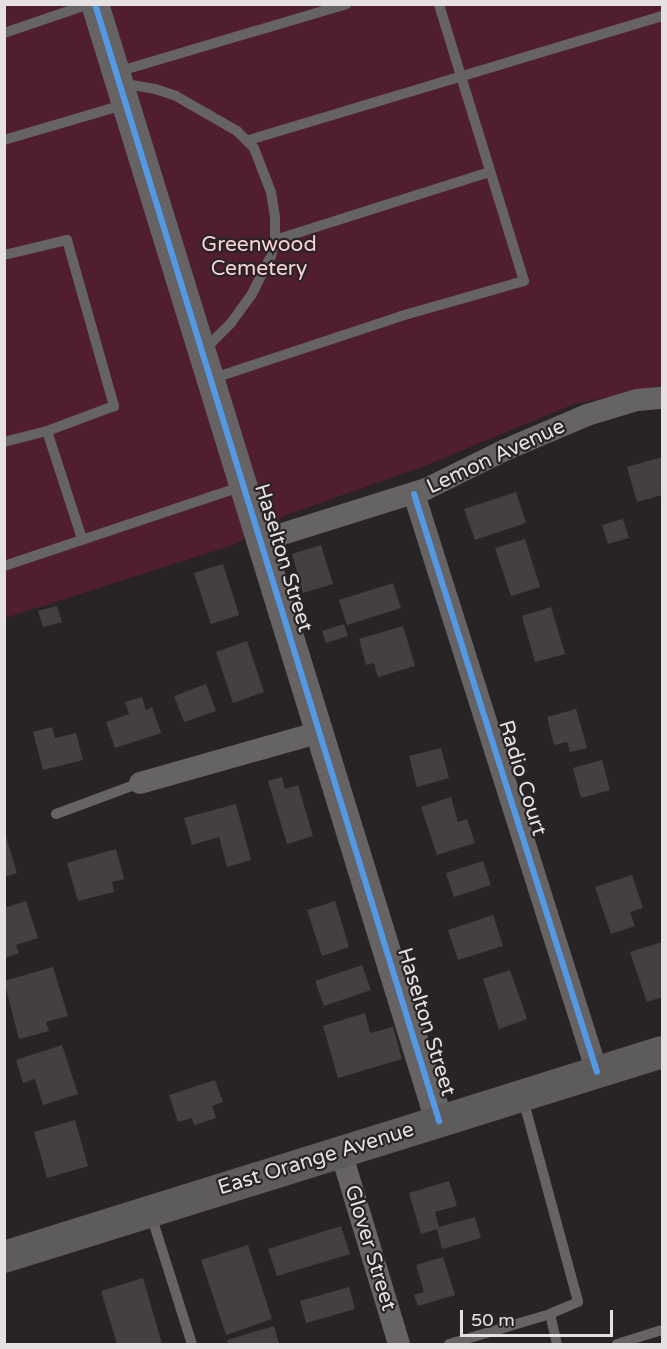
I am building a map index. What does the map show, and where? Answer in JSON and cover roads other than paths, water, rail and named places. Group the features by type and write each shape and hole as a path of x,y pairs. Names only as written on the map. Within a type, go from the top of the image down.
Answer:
{"main road":[{"name":"East Orange Avenue","path":"4,1257 663,1052"}],"street":[{"name":"Haselton Street","path":"95,4 439,1121"},
{"name":"Lemon Avenue","path":"261,540 414,494 505,450 587,416 637,399 663,398"},
{"name":"Radio Court","path":"414,494 597,1072"},
{"path":"140,783 320,732"},
{"name":"Glover Street","path":"340,1152 399,1344"}],"lane":[{"path":"4,33 89,4"},
{"path":"4,140 121,86 346,4"},
{"path":"210,379 401,316 524,281 439,4"},
{"path":"249,140 663,16"},
{"path":"121,86 155,89 176,96 249,140 271,192 275,217 275,240 271,256 252,294 231,323 202,352"},
{"path":"275,240 490,172"},
{"path":"4,255 67,240 114,406 47,431 4,442"},
{"path":"47,431 82,539"},
{"path":"4,566 244,486"},
{"path":"56,814 140,783"},
{"path":"449,1344 550,1314 578,1302 522,1095"},
{"path":"150,1212 192,1344"},
{"path":"550,1314 557,1344"},
{"path":"616,1344 663,1330"}],"park label":[{"name":"Greenwood Cemetery","path":"259,257"}]}
